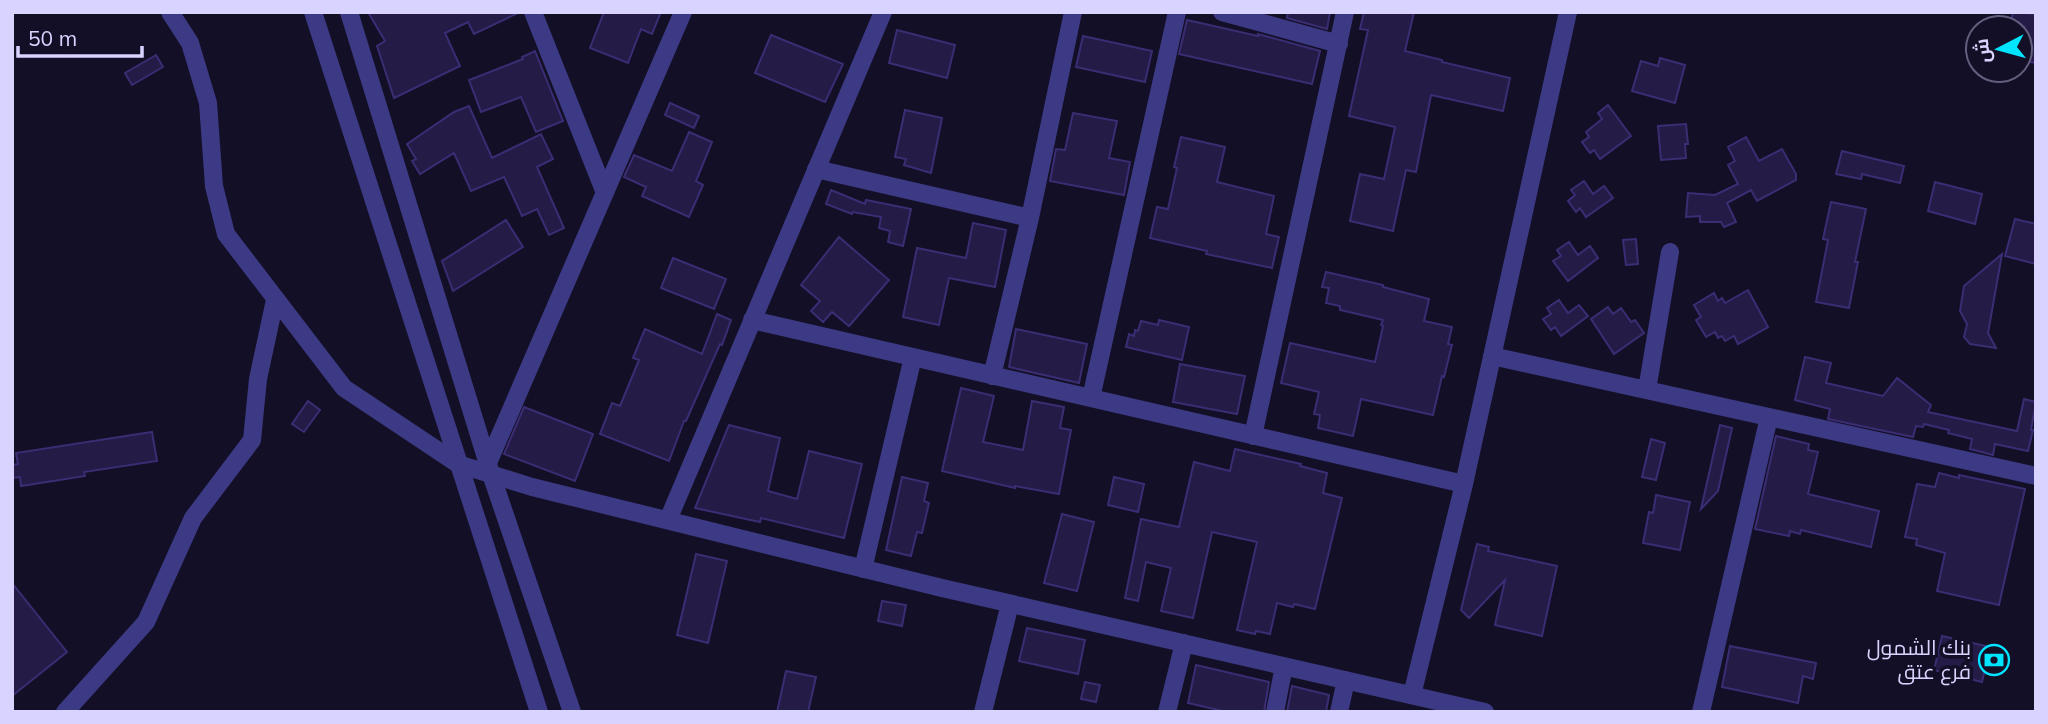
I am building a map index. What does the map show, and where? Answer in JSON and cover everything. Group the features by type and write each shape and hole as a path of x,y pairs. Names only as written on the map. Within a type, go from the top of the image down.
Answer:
{"street":[{"path":"170,12 190,43 208,103 214,186 226,234 344,388 458,464 490,469 532,487 863,569 1412,695 1445,707 1485,712"},
{"path":"313,12 539,712"},
{"path":"349,12 490,469 572,712"},
{"path":"533,12 605,193"},
{"path":"490,469 683,12"},
{"path":"668,520 883,12"},
{"path":"992,376 1030,218 1073,12"},
{"path":"1090,398 1177,12"},
{"path":"1222,12 1339,44"},
{"path":"1253,436 1345,12"},
{"path":"1412,695 1464,484 1568,12"},
{"path":"816,169 1030,218"},
{"path":"1647,390 1670,251"},
{"path":"65,712 146,622 193,518 252,440 258,379 275,300"},
{"path":"752,320 1464,484"},
{"path":"1492,356 2036,476"},
{"path":"863,569 913,357"},
{"path":"1702,712 1769,417"},
{"path":"983,712 1010,604"},
{"path":"1167,712 1184,643"},
{"path":"1275,712 1284,666"},
{"path":"1339,712 1346,680"}],"building":[{"path":"368,12 520,12 474,34 468,22 445,33 460,66 394,98 377,46 385,41"},
{"path":"604,12 661,12 652,34 641,29 628,63 590,48"},
{"path":"1288,12 1330,12 1327,29 1287,18"},
{"path":"1364,12 1414,12 1405,51 1510,78 1503,111 1431,95 1416,172 1406,170 1393,231 1350,221 1360,174 1384,179 1395,127 1349,116 1368,30 1360,29"},
{"path":"2013,12 2036,14 2036,63 2034,14"},
{"path":"1187,20 1258,34 1320,51 1312,84 1179,54"},
{"path":"897,30 955,45 947,78 889,63"},
{"path":"771,35 843,64 825,102 755,73"},
{"path":"1083,36 1152,51 1145,82 1076,67"},
{"path":"535,51 563,121 536,132 521,97 481,112 469,80 523,59 522,57"},
{"path":"156,55 163,67 132,85 125,73"},
{"path":"1660,58 1685,65 1675,103 1632,91 1641,61 1658,66"},
{"path":"670,103 699,116 694,128 665,115"},
{"path":"1608,105 1631,136 1600,159 1594,150 1590,153 1582,142 1589,137 1586,132 1602,119 1598,113"},
{"path":"469,106 492,158 541,134 553,159 537,167 564,228 549,235 537,209 522,216 504,177 471,191 454,153 420,174 412,161 416,159 407,144 454,112"},
{"path":"905,110 942,118 931,173 904,165 906,159 895,157"},
{"path":"1073,113 1117,121 1109,158 1130,162 1124,195 1050,181 1056,149 1065,150"},
{"path":"1686,124 1686,158 1661,160 1658,126"},
{"path":"689,132 712,142 696,181 703,185 689,217 642,196 646,187 624,177 634,155 672,171"},
{"path":"1181,137 1225,147 1217,182 1274,196 1266,234 1279,237 1272,268 1206,254 1207,251 1150,238 1157,207 1168,209"},
{"path":"1746,137 1759,161 1782,149 1796,174 1796,180 1757,201 1751,190 1727,203 1736,222 1724,227 1721,222 1700,222 1700,216 1686,217 1688,193 1715,195 1738,184 1728,165 1735,161 1728,147"},
{"path":"1842,151 1904,166 1900,183 1862,174 1861,179 1836,174"},
{"path":"1584,181 1593,194 1604,186 1613,198 1586,217 1580,208 1576,212 1568,201 1575,195 1571,190"},
{"path":"1935,182 1982,194 1975,224 1928,211"},
{"path":"831,190 865,204 866,200 911,209 903,246 888,242 890,231 879,228 881,217 852,214 826,204"},
{"path":"1831,202 1866,209 1849,308 1816,302 1828,240 1823,239"},
{"path":"2015,219 2036,224 2036,264 2005,256"},
{"path":"506,220 523,247 453,291 442,261"},
{"path":"973,223 1006,230 995,287 949,278 939,325 903,317 917,248 966,258"},
{"path":"839,237 889,280 849,326 832,312 823,322 811,311 820,301 801,285"},
{"path":"1636,239 1638,264 1626,265 1623,240"},
{"path":"1569,242 1578,255 1590,246 1598,258 1568,281 1553,261 1561,256 1557,250"},
{"path":"2002,254 1988,333 1996,348 1970,344 1964,337 1967,324 1960,311 1964,286"},
{"path":"673,258 726,279 714,309 661,288"},
{"path":"1326,272 1429,299 1424,321 1452,327 1448,344 1452,345 1433,415 1361,399 1353,436 1318,428 1320,415 1314,414 1319,392 1281,383 1290,343 1375,362 1383,320 1340,310 1340,306 1326,303 1329,288 1322,287"},
{"path":"1748,290 1768,327 1738,344 1734,336 1725,341 1722,336 1718,338 1715,332 1706,337 1696,320 1701,317 1694,305 1714,293 1718,301 1722,298 1725,303"},
{"path":"1559,300 1568,313 1579,305 1588,316 1561,336 1555,327 1551,330 1543,319 1551,314 1547,308"},
{"path":"1608,307 1613,314 1621,308 1631,322 1635,320 1644,333 1614,354 1591,319"},
{"path":"717,314 731,320 722,345 720,344 684,421 669,461 600,434 612,403 620,406 639,360 633,358 645,329 702,354"},
{"path":"1159,320 1189,327 1182,360 1126,347 1129,334 1134,336 1141,321 1158,325"},
{"path":"1016,329 1087,344 1079,383 1009,367"},
{"path":"1805,357 1831,363 1826,383 1883,396 1897,378 1931,405 1928,412 2017,431 2024,399 2036,402 2028,451 1995,444 1993,455 1970,449 1972,439 1924,424 1923,427 1916,426 1913,437 1828,419 1830,409 1795,400"},
{"path":"1180,364 1245,376 1237,414 1173,402"},
{"path":"961,388 994,396 983,442 1023,450 1032,401 1064,407 1060,428 1071,430 1059,494 1015,488 942,471"},
{"path":"308,401 320,410 304,432 292,424"},
{"path":"524,407 593,434 575,481 504,454"},
{"path":"729,425 780,438 768,491 797,499 809,451 862,464 844,538 761,518 760,522 695,508"},
{"path":"1720,425 1732,428 1718,491 1701,509"},
{"path":"152,432 157,461 84,472 85,476 21,486 20,477 12,478 12,465 18,464 16,453"},
{"path":"1776,436 1809,444 1808,450 1818,452 1808,494 1879,511 1871,547 1801,530 1800,534 1790,531 1789,536 1755,529"},
{"path":"1651,439 1665,443 1656,480 1642,477"},
{"path":"1235,449 1301,464 1300,466 1327,473 1323,493 1342,498 1315,609 1277,603 1270,634 1237,630 1257,542 1212,532 1193,618 1161,611 1171,568 1146,562 1138,601 1125,598 1141,519 1179,527 1194,462 1230,471"},
{"path":"1939,473 2025,489 1999,605 1937,591 1945,553 1916,545 1917,539 1905,537 1917,484 1935,487"},
{"path":"902,477 928,483 924,501 929,503 922,533 917,532 911,556 886,550"},
{"path":"1114,477 1144,484 1138,512 1108,505"},
{"path":"1656,495 1690,502 1680,550 1643,543 1649,512 1653,513"},
{"path":"1062,514 1094,522 1077,591 1044,583"},
{"path":"1477,544 1489,547 1488,551 1557,566 1542,636 1495,625 1505,580 1469,618 1461,610"},
{"path":"696,554 727,561 708,643 677,635"},
{"path":"12,583 67,652 12,696"},
{"path":"882,601 906,605 902,626 878,621"},
{"path":"1027,628 1085,640 1078,674 1019,661"},
{"path":"1942,636 1990,647 1982,682 1934,670"},
{"path":"1730,646 1816,663 1813,679 1803,676 1798,703 1722,687"},
{"path":"1196,665 1269,682 1264,712 1227,712 1188,703"},
{"path":"786,671 816,677 808,712 777,712"},
{"path":"1085,682 1100,685 1096,702 1081,699"},
{"path":"1292,686 1329,695 1326,712 1287,712"}],"place":[{"name":"بنك الشمول فرع عتق","path":"1994,660"}]}
